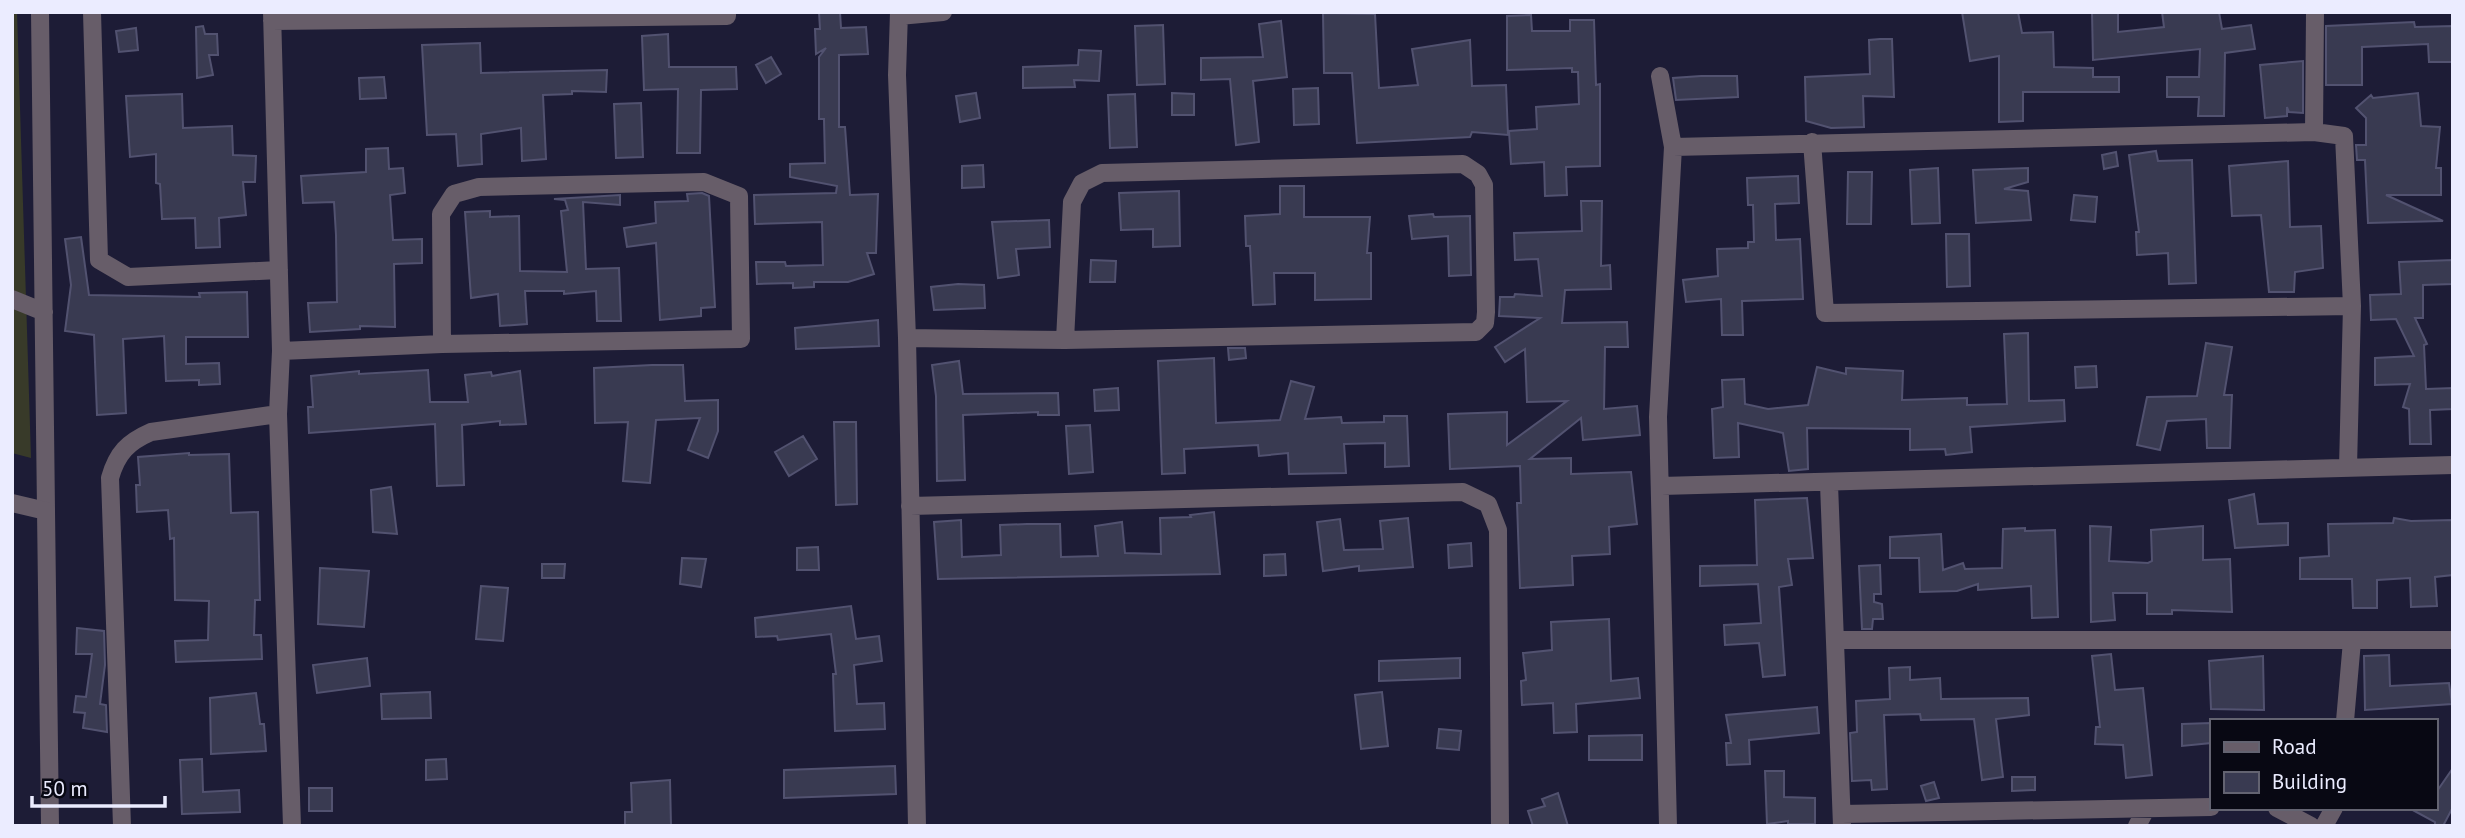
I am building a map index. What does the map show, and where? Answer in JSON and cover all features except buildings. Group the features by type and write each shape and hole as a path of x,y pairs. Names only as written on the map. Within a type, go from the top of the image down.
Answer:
{"street":[{"path":"40,12 50,826"},
{"path":"92,12 99,260 128,277 279,270"},
{"path":"292,826 278,414 281,351 272,17 727,16 727,12"},
{"path":"917,826 907,338 897,75 899,14 943,12"},
{"path":"2314,132 2315,12"},
{"path":"1660,76 1673,147 1658,416 1668,826"},
{"path":"1673,147 2314,132 2344,136 2352,306 2348,467"},
{"path":"1812,142 1825,313 2352,306"},
{"path":"907,338 1065,340 1476,332 1485,323 1486,312 1484,185 1478,174 1463,164 1102,173 1082,183 1072,202 1065,340"},
{"path":"281,351 442,344 741,339 739,195 704,182 479,187 454,194 441,214 442,344"},
{"path":"12,299 44,312"},
{"path":"121,826 110,478 114,462 132,440 151,432 278,414"},
{"path":"1661,486 1829,484 2453,465"},
{"path":"1829,484 1842,820 2210,807"},
{"path":"910,506 1451,492 1463,492 1488,505 1498,530 1500,826"},
{"path":"12,503 46,511"},
{"path":"1837,640 2453,640"},
{"path":"2345,719 2352,641"},
{"path":"2137,826 2146,809"},
{"path":"2281,810 2311,826"},
{"path":"2324,826 2333,810"}],"green space":[{"path":"12,12 17,12 31,458 12,453"}]}
